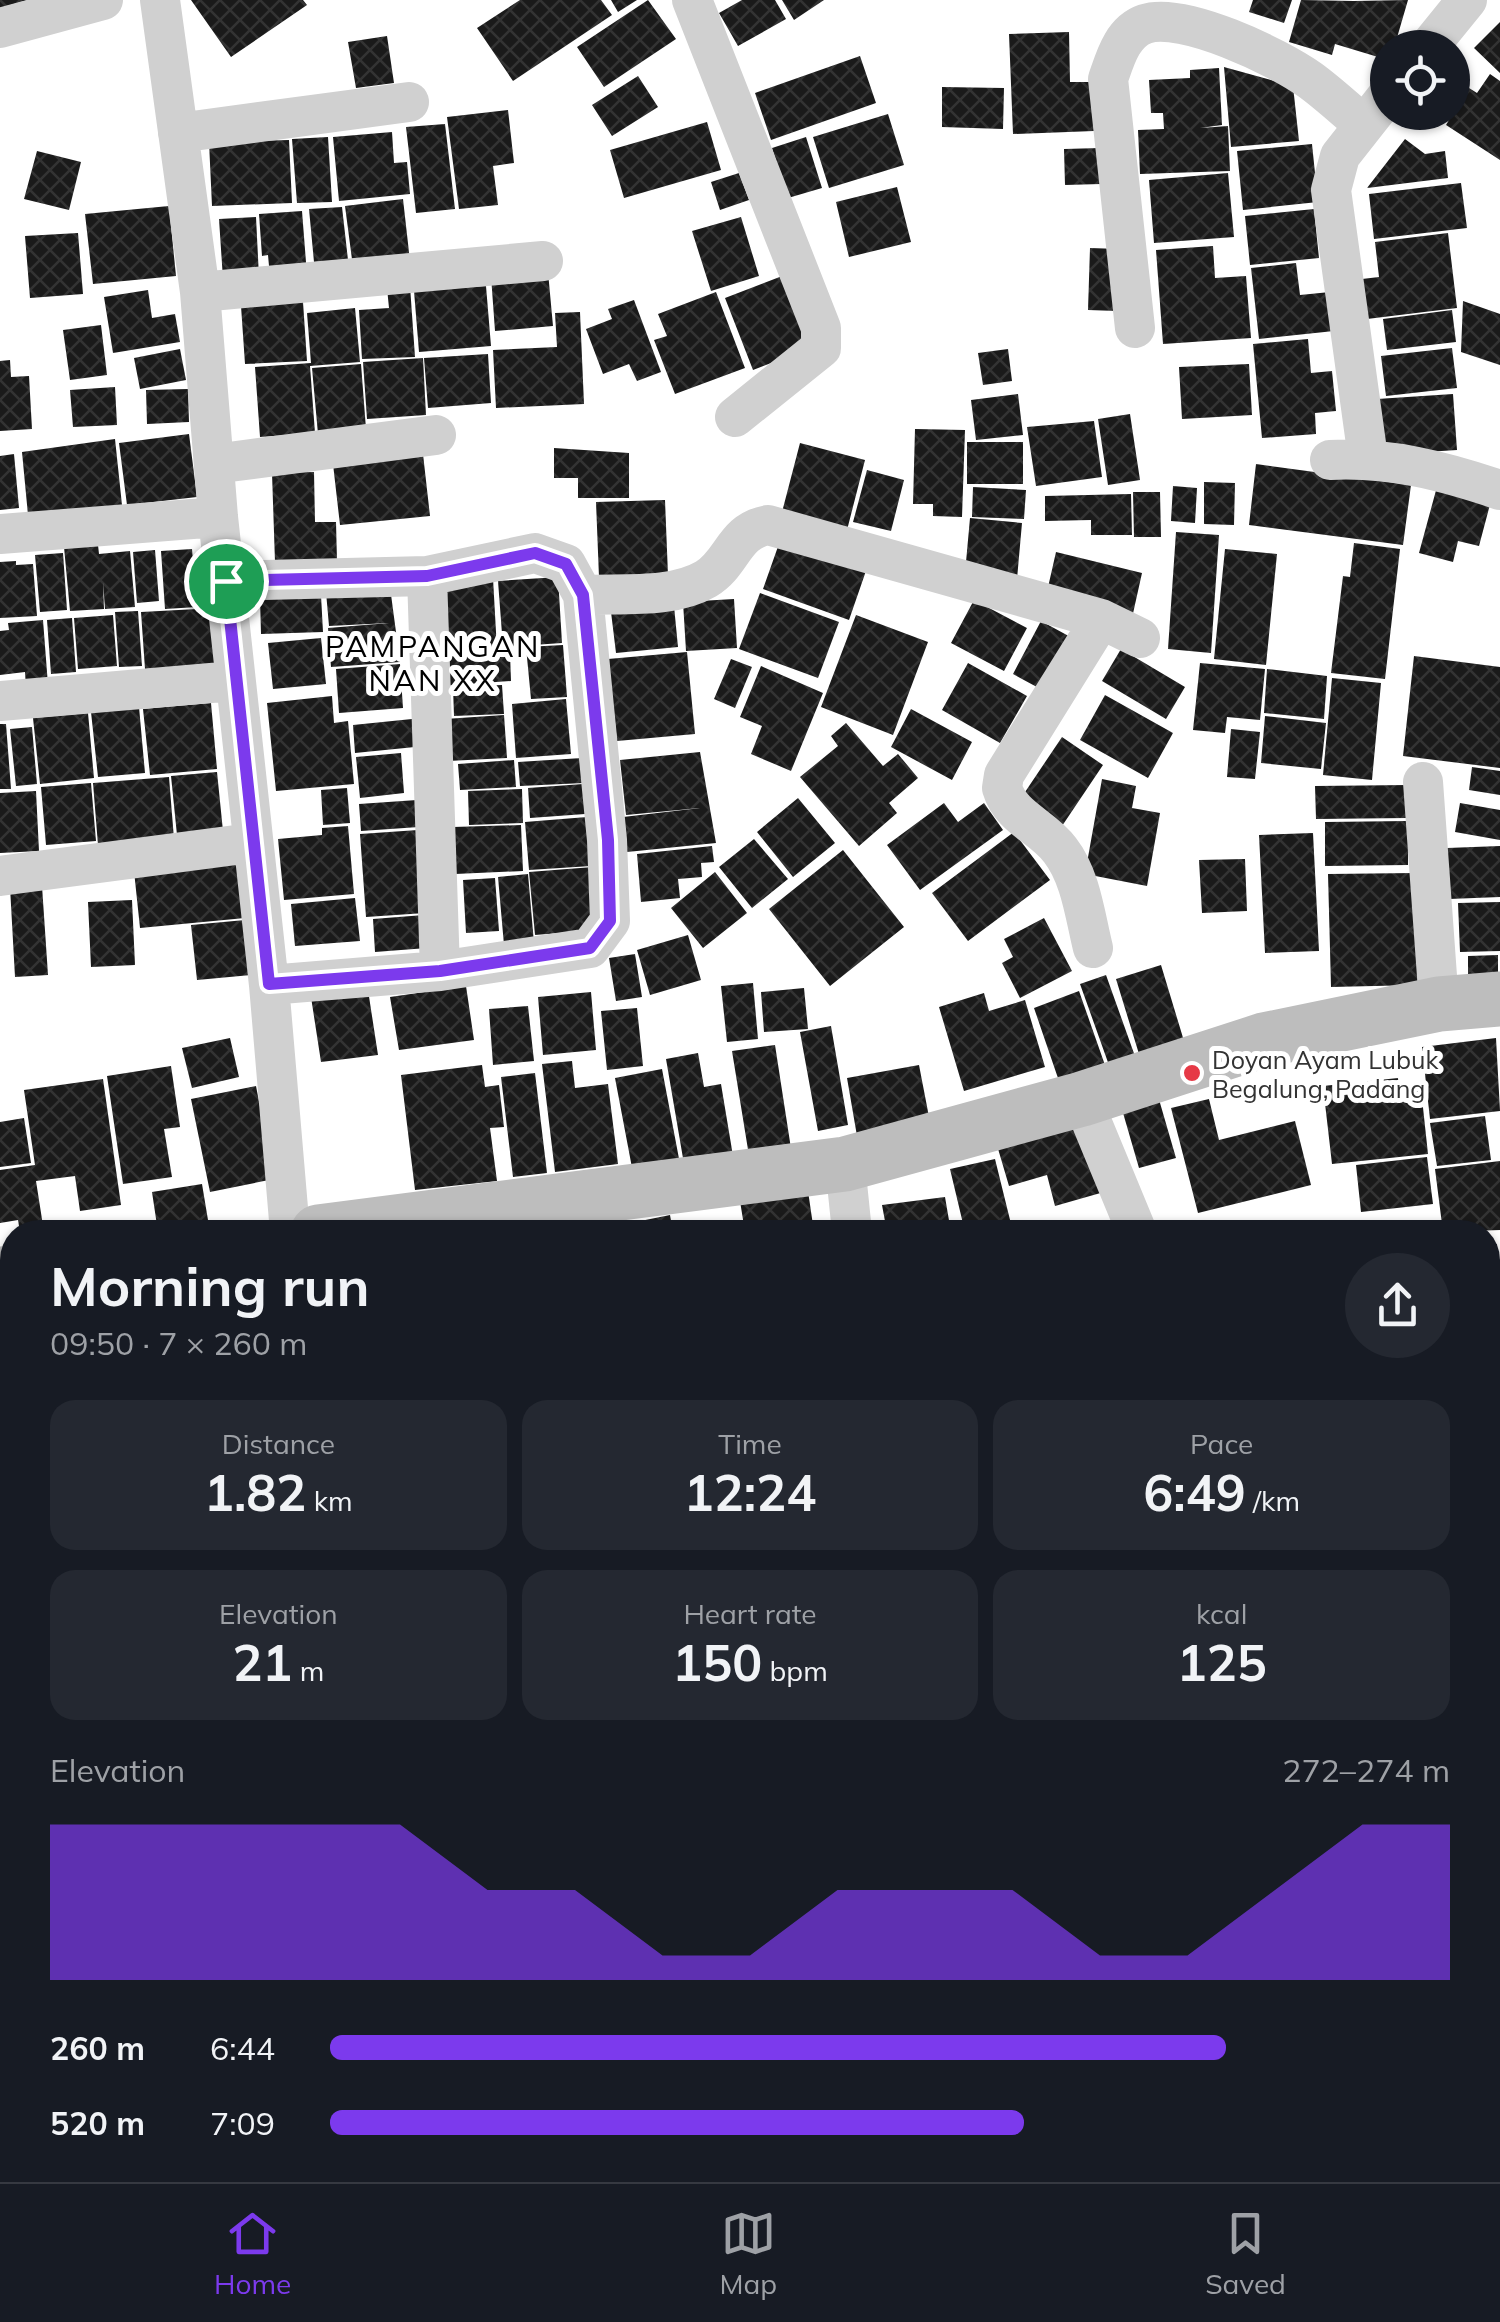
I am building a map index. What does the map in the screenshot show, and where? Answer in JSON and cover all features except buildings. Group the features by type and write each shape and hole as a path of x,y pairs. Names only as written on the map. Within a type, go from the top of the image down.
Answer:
{"main road":[{"path":"411,1220 845,1164 1082,1099 1264,1040 1439,1004 1500,1000"}],"street":[{"path":"0,28 103,0"},
{"path":"160,0 200,292 218,517 269,984 289,1220"},
{"path":"692,0 820,328 820,348 735,417"},
{"path":"1443,30 1468,0"},
{"path":"1135,328 1108,79 1118,48 1143,24 1175,20 1270,56 1370,108"},
{"path":"178,132 409,102"},
{"path":"1370,117 1340,156 1331,190 1349,459 1441,470 1500,490"},
{"path":"200,292 543,262"},
{"path":"214,464 436,436"},
{"path":"0,534 218,517"},
{"path":"583,595 693,586 711,576 740,537 768,525 1100,619 1140,638"},
{"path":"226,581 427,576 535,553 566,564 583,595 608,840 610,921 590,948 440,971 269,984"},
{"path":"427,576 440,971"},
{"path":"1093,948 1075,877 1064,854 1006,802 1002,788 1004,775 1100,619"},
{"path":"0,701 234,682"},
{"path":"1423,782 1439,1004"},
{"path":"0,876 251,844"},
{"path":"1082,1099 1132,1220"},
{"path":"845,1164 851,1220"}],"place":[{"name":"Doyan Ayam Lubuk Begalung, Padang","path":"1192,1073"}],"district":[{"name":"PAMPANGAN NAN XX","path":"433,663"}],"route":[{"path":"535,553 566,564 583,595 608,840 610,921 590,948 440,971 269,984 251,844 226,581 427,576 535,553"}]}
